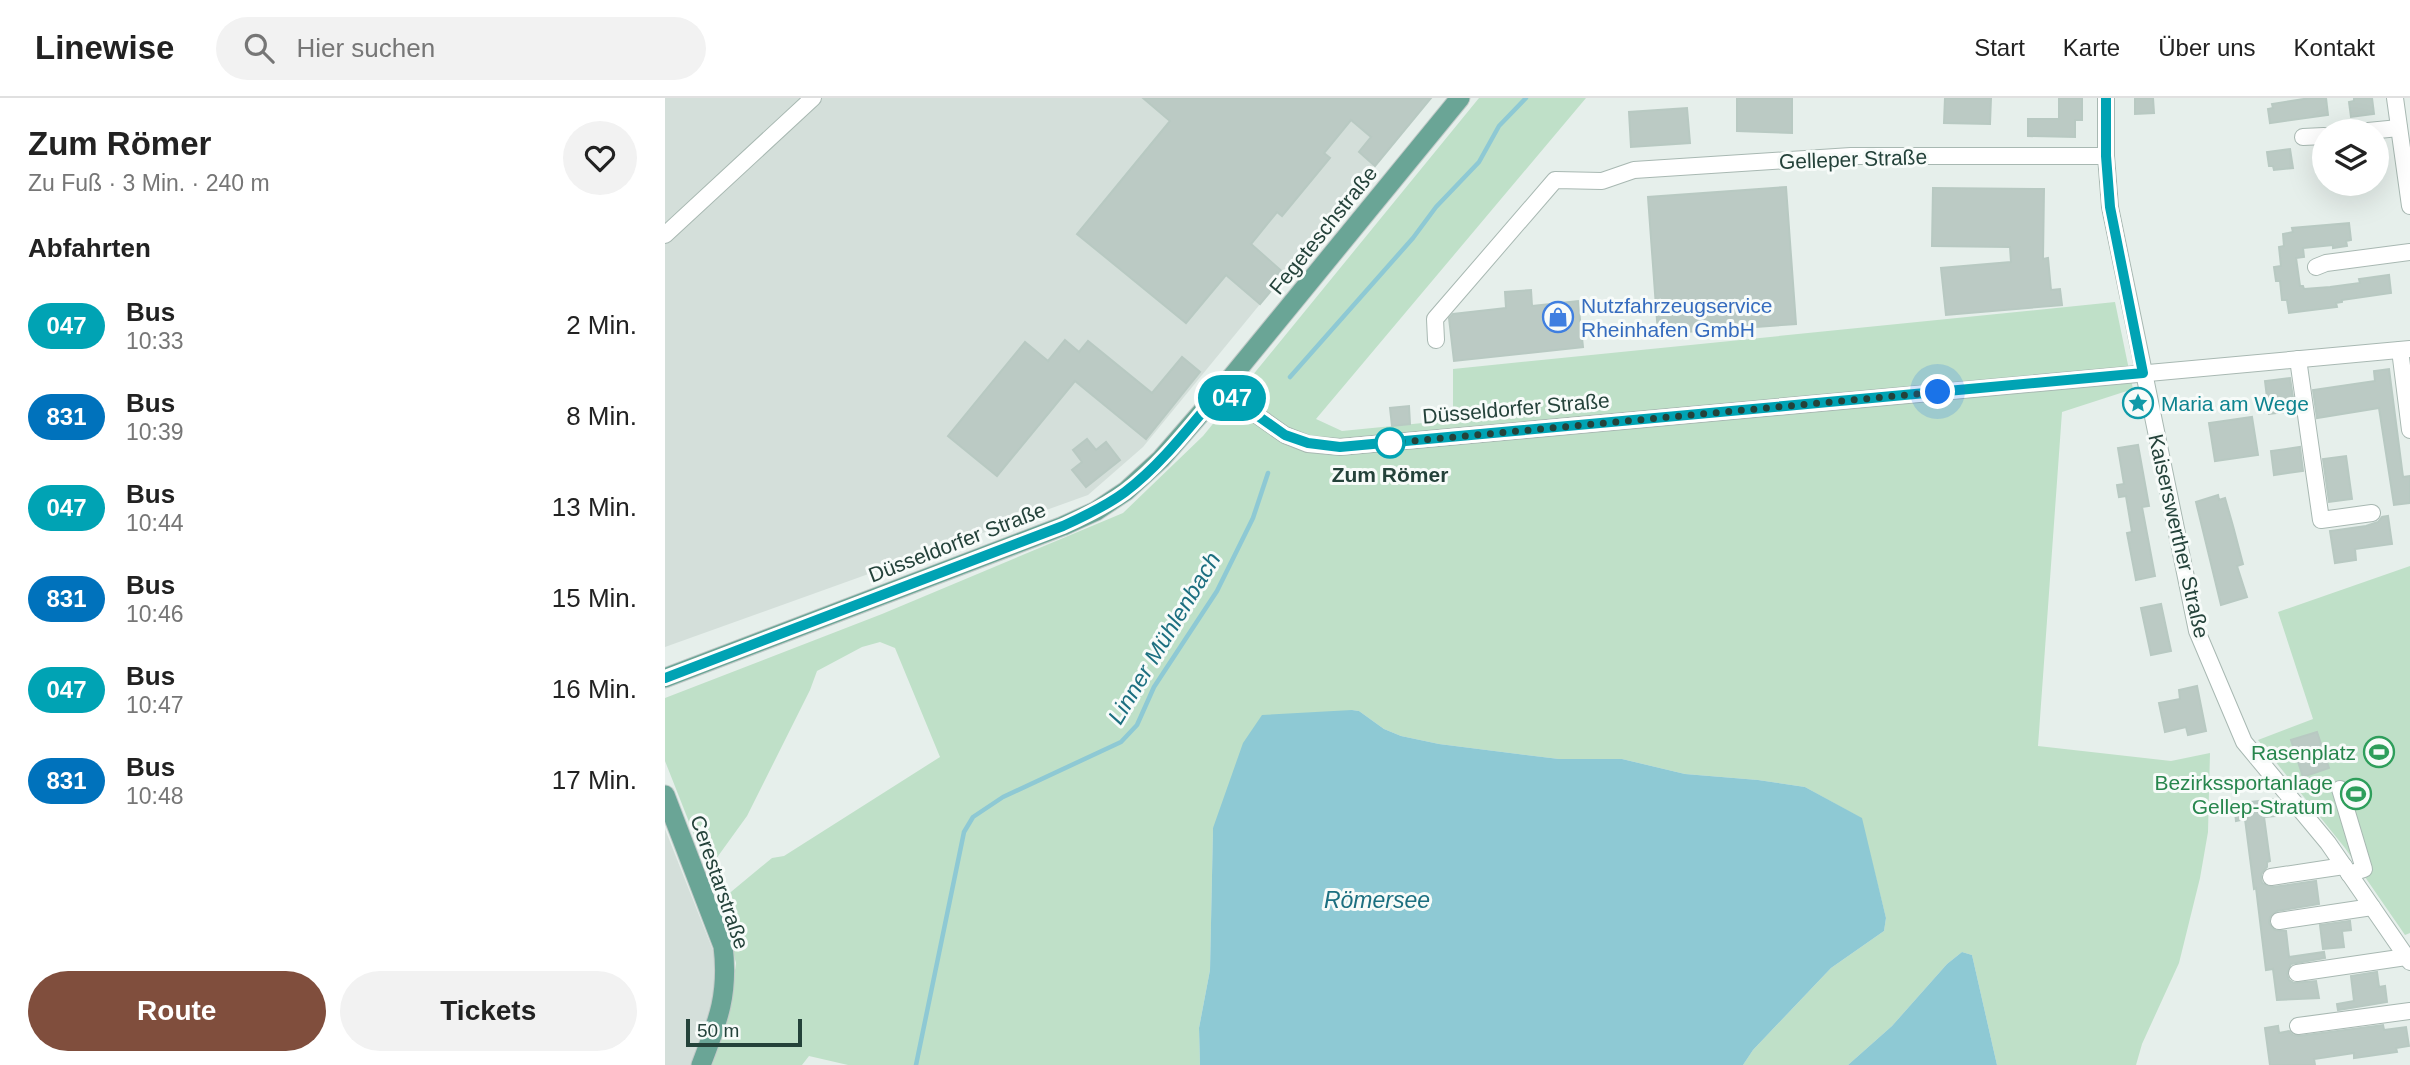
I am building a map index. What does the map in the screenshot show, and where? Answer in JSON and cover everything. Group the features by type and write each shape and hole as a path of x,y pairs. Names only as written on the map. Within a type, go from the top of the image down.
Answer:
{"main road":[{"name":"Fegeteschstraße","path":"1221,390 1460,98"},
{"name":"Düsseldorfer Straße","path":"665,678 1063,526 1096,510 1126,491 1161,459 1221,390"},
{"name":"Cerestarstraße","path":"665,794 723,946 725,991 719,1017 701,1065"}],"street":[{"path":"665,235 813,98"},
{"path":"2106,98 2106,156 2110,207 2143,373"},
{"path":"2396,98 2410,206"},
{"path":"2303,137 2312,137"},
{"name":"Gelleper Straße","path":"1436,340 1435,319 1555,180 1602,181 1634,170 1851,156 2106,156"},
{"path":"2316,267 2326,262 2410,252"},
{"name":"Düsseldorfer Straße","path":"1221,390 1285,435 1308,443 1340,447 2405,349 2410,430"},
{"path":"2298,359 2321,520 2372,513"},
{"name":"Kaiserswerther Straße","path":"2143,373 2197,631 2244,742 2328,842 2408,960 2297,973"},
{"path":"2271,877 2364,869 2340,789"},
{"path":"2279,921 2372,908"},
{"path":"2298,1026 2410,1012"}],"shaded area":[{"path":"665,98 1429,98 1143,447 1088,495 665,647"},
{"path":"665,829 718,963 714,1001 692,1065 665,1065"}],"green space":[{"path":"1479,98 1586,98 1316,419 1342,431 1453,420 1453,369 2115,302 2133,389 2062,412 2038,746 2171,761 2210,753 2208,832 2200,878 2179,963 2142,1044 2136,1065 1997,1065 1972,955 1962,952 1947,964 1892,1026 1848,1065 1743,1065 1753,1050 1831,968 1884,931 1886,918 1861,818 1805,787 1685,774 1622,759 1559,759 1439,744 1401,736 1384,729 1359,711 1352,710 1213,828 1210,970 1199,1028 1200,1065 848,1065 809,1056 802,1065 710,1065 731,1000 736,963 720,901 772,858 784,856 940,757 895,648 880,642 862,647 817,671 747,816 708,870 665,761 665,698 882,614 1123,513 1203,436"},
{"name":"Bezirkssportanlage Gellep-Stratum","path":"2410,566 2410,933 2405,935 2345,848 2258,740 2313,719 2278,612"}],"water":[{"name":"Römersee","path":"1359,711 1384,729 1401,736 1439,744 1559,759 1622,759 1685,774 1805,787 1862,818 1886,918 1884,931 1831,968 1753,1050 1743,1065 1200,1065 1199,1028 1210,970 1213,828 1243,743 1262,715"},
{"path":"1962,952 1972,955 1997,1065 1848,1065 1892,1026 1947,964"}],"building":[{"path":"1143,98 1431,98 1375,166 1359,152 1371,137 1351,120 1324,153 1330,158 1282,216 1277,212 1251,244 1285,274 1260,304 1226,275 1186,323 1077,234 1170,121"},
{"path":"1737,98 1792,98 1792,133 1737,131"},
{"path":"1945,98 1991,98 1990,124 1944,123"},
{"path":"2059,98 2082,98 2082,120 2075,120 2075,137 2028,136 2028,119 2059,119"},
{"path":"2135,98 2153,98 2154,113 2135,114"},
{"path":"2326,98 2328,115 2270,123 2268,109 2273,108 2272,104"},
{"path":"2354,98 2372,98 2374,114 2351,117 2349,102 2354,101"},
{"path":"1687,108 1690,143 1631,147 1629,112"},
{"path":"2290,149 2293,168 2274,170 2273,166 2269,166 2267,152"},
{"path":"1786,187 1796,324 1658,334 1648,197"},
{"path":"1933,188 2044,189 2043,259 2048,258 2051,290 2060,289 2062,305 1946,315 1941,268 2011,262 2010,247 1932,246"},
{"path":"2349,223 2351,240 2346,241 2347,246 2303,248 2304,257 2296,258 2300,286 2304,289 2330,287 2389,275 2391,293 2342,300 2336,303 2337,307 2289,313 2287,300 2282,300 2280,281 2276,281 2274,267 2281,266 2279,247 2284,246 2283,234 2293,232 2292,228"},
{"path":"1531,290 1532,306 1578,301 1583,347 1454,361 1449,318 1453,314 1506,308 1505,292"},
{"path":"1065,340 1079,352 1088,341 1152,393 1182,357 1200,372 1146,439 1075,381 997,476 948,436 1025,342 1048,361"},
{"path":"2389,369 2403,477 2410,476 2410,503 2394,505 2379,408 2317,418 2313,390 2375,381 2374,371"},
{"path":"2290,378 2295,411 2269,414 2265,381"},
{"path":"1409,406 1410,424 1392,426 1390,408"},
{"path":"2252,417 2258,455 2215,461 2209,423"},
{"path":"1087,439 1096,450 1106,442 1120,460 1086,487 1072,470 1082,462 1073,450"},
{"path":"2138,445 2149,506 2142,507 2155,576 2136,580 2127,533 2132,532 2126,496 2119,497 2117,485 2124,484 2118,448"},
{"path":"2300,447 2303,471 2274,475 2271,451"},
{"path":"2346,456 2352,499 2329,502 2323,459"},
{"path":"2218,495 2219,500 2225,498 2233,526 2243,564 2237,566 2247,597 2221,605 2196,502"},
{"path":"2388,516 2392,544 2355,549 2356,560 2335,563 2330,531 2366,526"},
{"path":"2161,604 2171,651 2151,655 2141,608"},
{"path":"2197,686 2206,731 2188,735 2186,727 2165,732 2159,703 2180,699 2179,690"},
{"path":"2317,732 2329,768 2303,777 2291,740"},
{"path":"2273,799 2275,816 2264,817 2270,861 2261,874 2262,883 2273,887 2316,881 2319,904 2277,911 2270,917 2269,923 2275,930 2286,931 2289,957 2324,952 2325,958 2291,964 2287,974 2289,980 2294,983 2316,981 2319,998 2277,1000 2273,969 2266,970 2245,819 2236,821 2234,804"},
{"path":"2350,921 2351,930 2342,931 2344,947 2323,949 2320,925"},
{"path":"2377,972 2379,987 2385,986 2387,1002 2338,1010 2337,1004 2354,1001 2351,976"},
{"path":"2383,1025 2384,1030 2406,1027 2409,1046 2396,1048 2397,1052 2354,1058 2354,1053 2314,1059 2315,1065 2270,1065 2265,1028 2278,1026 2279,1033 2289,1031 2299,1036"}],"waterway":[{"name":"Linner Mühlenbach","path":"1290,377 1413,238 1436,207 1479,162 1499,126 1526,98"},
{"name":"Linner Mühlenbach","path":"916,1065 964,832 973,817 1003,797 1121,742 1137,725 1154,687 1217,591 1253,518 1268,473"}],"bus line":[{"name":"047","path":"665,678 1063,526 1096,510 1126,491 1161,459 1221,390 1285,435 1308,443 1340,447 2143,373 2110,207 2106,156 2106,98"}],"place":[{"name":"Nutzfahrzeugservice Rheinhafen GmbH","path":"1558,317"},
{"name":"Maria am Wege","path":"2138,403"},
{"name":"Zum Römer","path":"1390,443"},
{"name":"Rasenplatz","path":"2379,752"},
{"name":"Bezirkssportanlage Gellep-Stratum","path":"2356,794"}],"route":[{"path":"1390,443 1938,392"}]}
